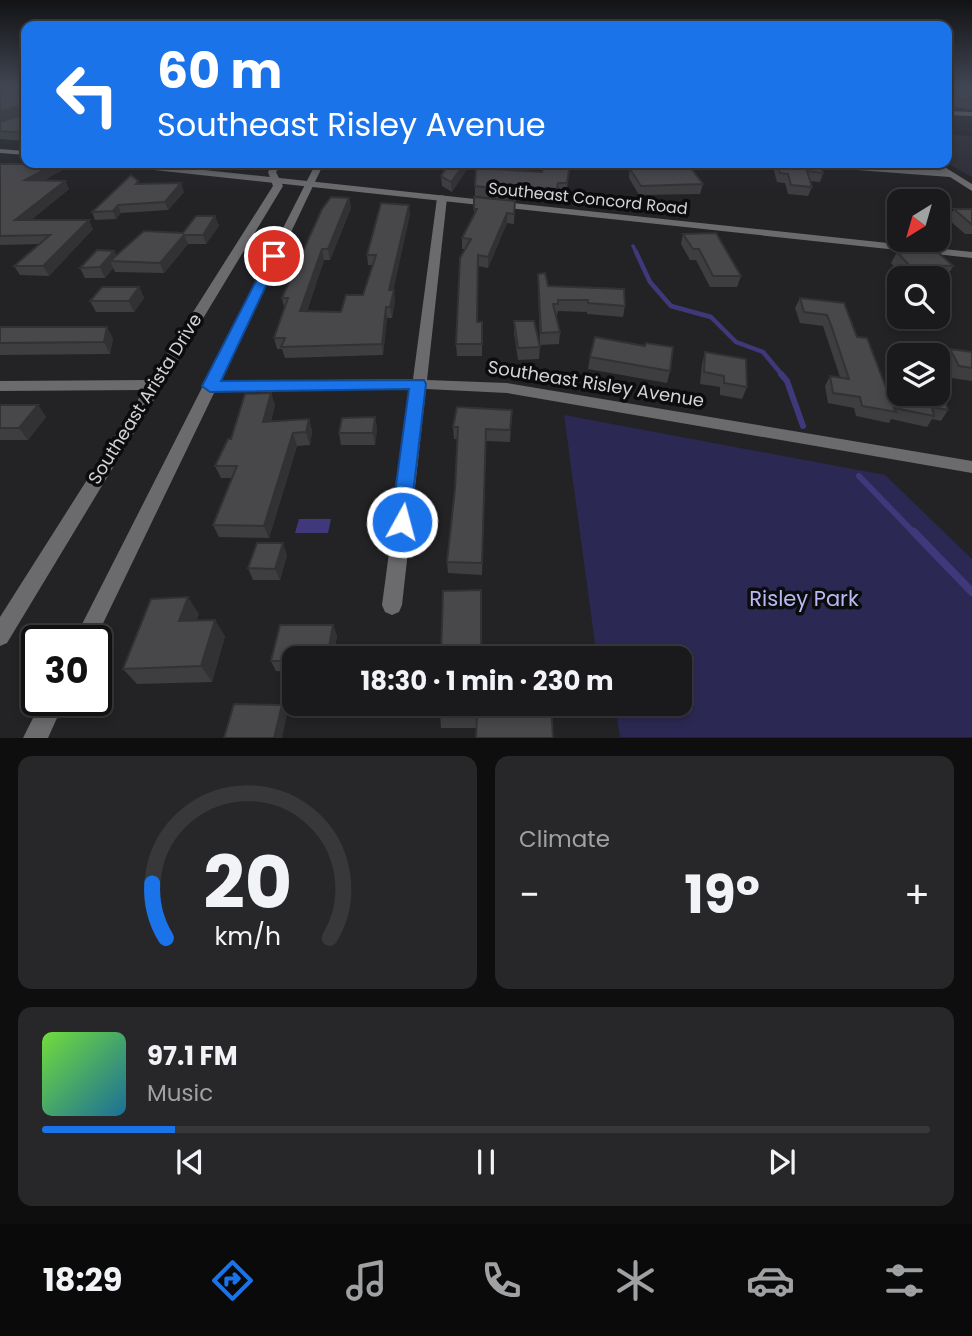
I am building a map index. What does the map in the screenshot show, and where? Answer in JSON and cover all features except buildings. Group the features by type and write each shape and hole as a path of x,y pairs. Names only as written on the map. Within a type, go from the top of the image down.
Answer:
{"street":[{"path":"0,150 21,152"},
{"name":"Southeast Concord Road","path":"163,168 972,255"},
{"name":"Southeast Arista Drive","path":"0,636 278,186 272,172 275,168"},
{"path":"91,625 318,168"},
{"path":"870,168 950,174"},
{"path":"940,168 972,188"},
{"path":"392,605 442,198"},
{"name":"Southeast Risley Avenue","path":"210,386 418,384 508,388 972,467"},
{"path":"0,386 154,385"},
{"path":"35,737 46,716"}],"shaded area":[{"path":"952,134 972,136 972,177 952,166"},
{"path":"299,519 331,519 328,533 295,533"}],"green space":[{"name":"Risley Park","path":"564,415 885,475 972,559 972,737 620,737 617,716 692,716 692,646 595,646"}],"waterway":[{"path":"633,246 636,252"},
{"path":"636,252 650,282 671,306 711,317 736,342 763,352 783,376"},
{"path":"781,374 787,381 803,426"},
{"path":"859,476 915,534"},
{"path":"914,532 972,592"}],"route":[{"path":"274,256 210,386 418,384 402,522"}]}
